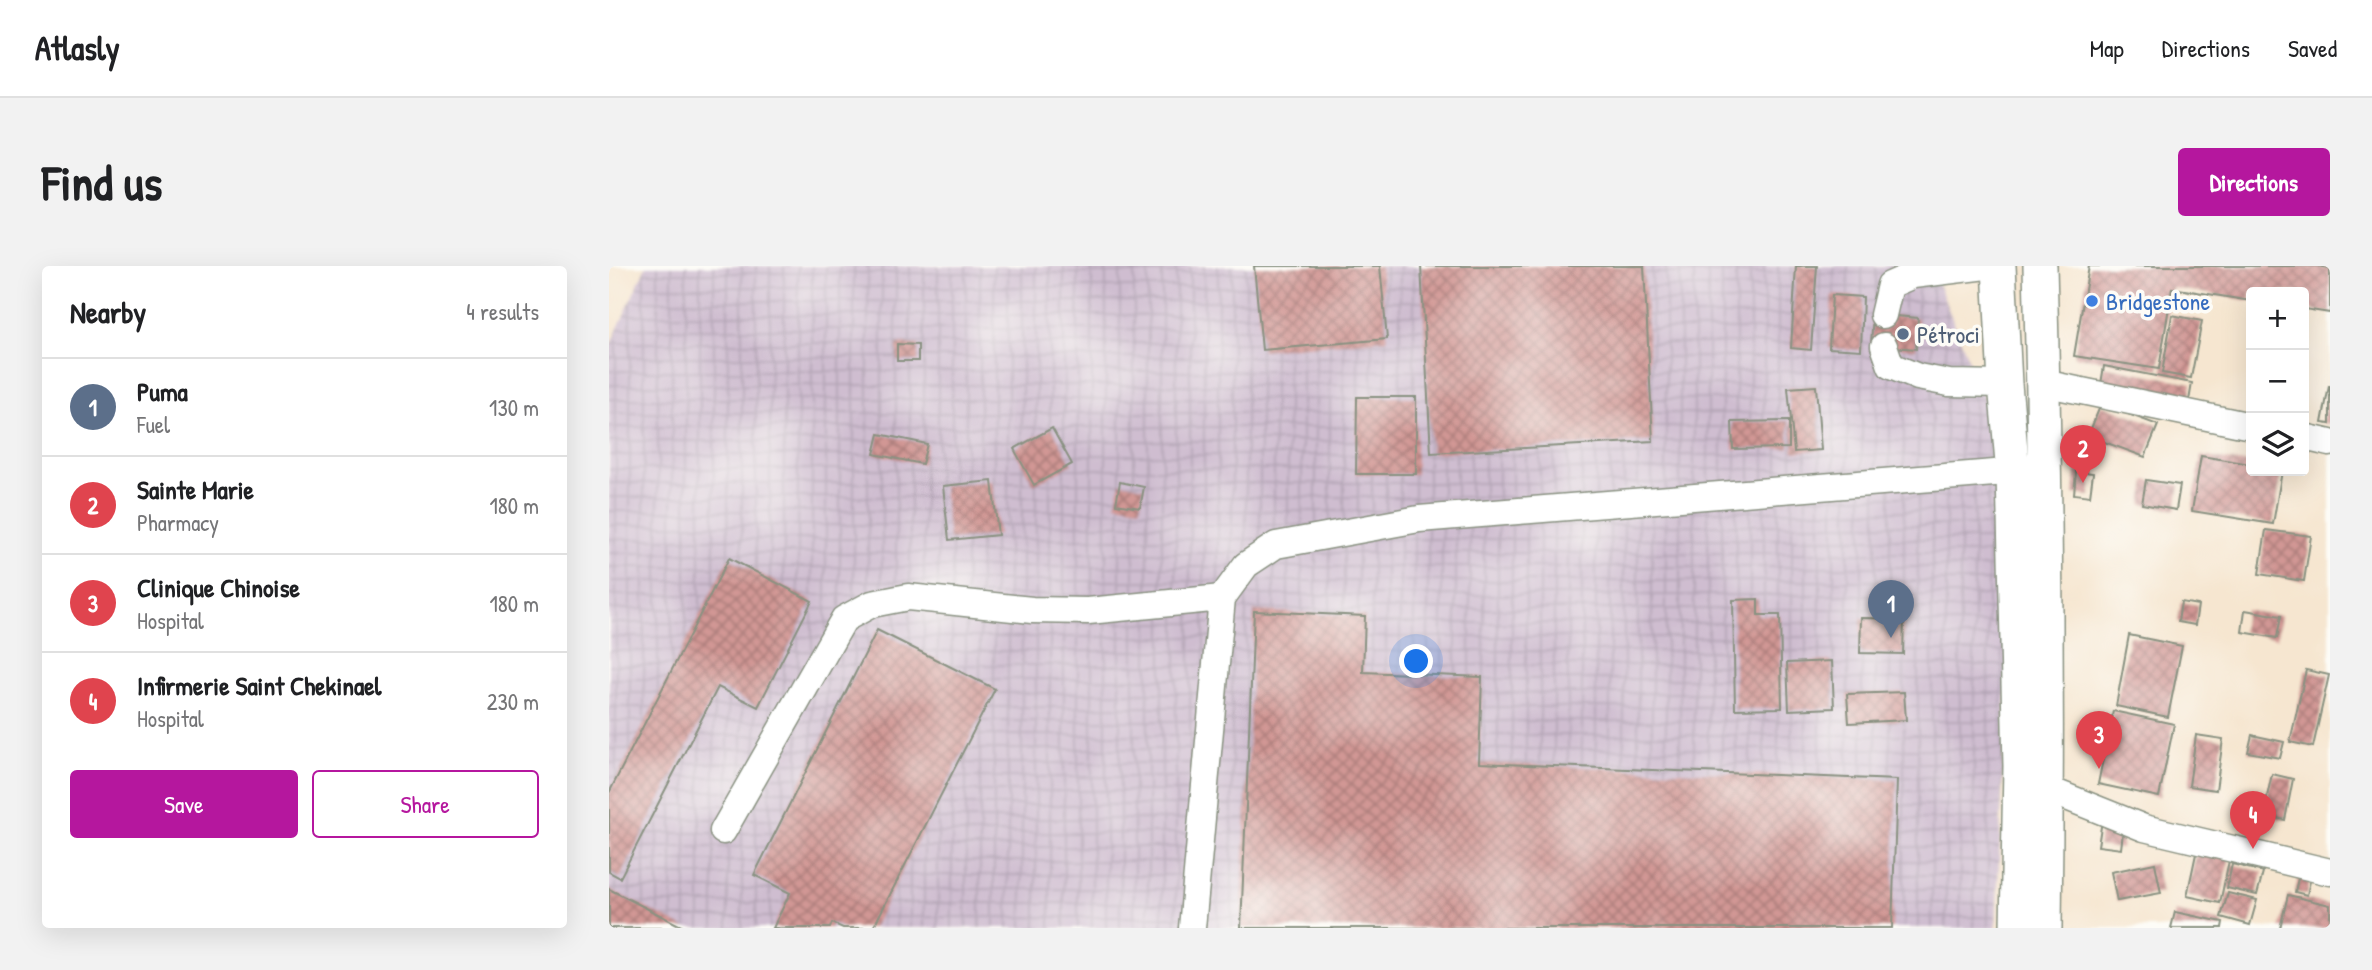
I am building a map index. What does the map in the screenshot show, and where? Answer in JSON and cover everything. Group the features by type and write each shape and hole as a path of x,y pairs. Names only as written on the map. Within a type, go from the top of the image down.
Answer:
{"main road":[{"path":"1999,266 2005,384 2029,471 2047,789 2045,928"},
{"path":"2017,928 2029,471 2043,383 2040,266"}],"street":[{"path":"1883,315 1890,285 1913,275 1986,266"},
{"path":"1884,346 1891,366 1918,377 1949,383 2005,384"},
{"path":"2043,383 2246,425"},
{"path":"2309,438 2330,443"},
{"path":"1192,928 1222,598 1246,565 1276,545 1419,519 2029,471"},
{"path":"723,831 844,619 872,604 908,597 1032,610 1088,611 1222,598"},
{"path":"2047,789 2144,828 2330,872"}],"shaded area":[{"path":"646,266 1931,266 2016,478 1996,928 609,928 609,348"}],"building":[{"path":"1254,266 1380,266 1387,339 1262,350"},
{"path":"1421,266 1644,266 1653,441 1431,453"},
{"path":"1796,266 1817,266 1811,350 1791,348"},
{"path":"2089,266 2330,268 2330,313 2309,310 2309,287 2246,287 2246,300 2172,288 2159,369 2074,356"},
{"path":"1832,295 1863,297 1861,350 1829,348"},
{"path":"1873,314 1918,318 1916,349 1871,345"},
{"path":"2172,315 2202,321 2191,378 2162,373"},
{"path":"897,344 918,345 918,361 897,361"},
{"path":"2104,366 2192,383 2189,401 2101,384"},
{"path":"1816,386 1821,450 1794,452 1788,388"},
{"path":"2330,386 2330,424 2322,423"},
{"path":"1357,397 1416,397 1416,474 1356,474"},
{"path":"2101,404 2158,425 2145,457 2088,436"},
{"path":"1789,421 1789,448 1733,449 1732,422"},
{"path":"1052,428 1072,464 1034,485 1014,449"},
{"path":"879,434 927,444 922,464 874,454"},
{"path":"2201,456 2246,463 2246,476 2281,476 2273,524 2192,511"},
{"path":"2076,471 2093,473 2090,496 2074,494"},
{"path":"2146,480 2180,485 2176,510 2142,504"},
{"path":"992,481 998,535 949,540 943,486"},
{"path":"1120,482 1144,487 1140,508 1116,504"},
{"path":"2266,530 2311,536 2304,581 2259,574"},
{"path":"729,558 812,601 758,707 718,687 620,878 609,872 609,793"},
{"path":"1758,599 1758,615 1780,615 1782,708 1735,709 1733,600"},
{"path":"2181,602 2198,605 2195,625 2178,622"},
{"path":"2245,610 2281,616 2277,638 2242,632"},
{"path":"1254,611 1365,616 1363,672 1482,677 1479,763 1897,780 1892,928 1241,928"},
{"path":"1861,618 1904,619 1903,654 1860,653"},
{"path":"877,630 995,689 873,928 843,928 832,923 830,928 773,928 790,893 754,875"},
{"path":"2129,635 2182,646 2168,717 2116,706"},
{"path":"1832,661 1834,708 1789,710 1787,663"},
{"path":"2306,670 2329,675 2313,747 2290,742"},
{"path":"1904,692 1906,720 1849,723 1847,694"},
{"path":"2113,711 2174,724 2159,797 2098,784"},
{"path":"2196,735 2223,739 2216,790 2189,786"},
{"path":"2252,735 2284,742 2280,758 2248,752"},
{"path":"2272,774 2293,779 2285,820 2263,815"},
{"path":"2102,820 2124,823 2121,849 2098,846"},
{"path":"2197,849 2230,856 2220,903 2187,896"},
{"path":"2155,863 2161,893 2117,901 2111,872"},
{"path":"2232,864 2263,872 2257,895 2227,888"},
{"path":"2299,874 2311,876 2307,895 2295,892"},
{"path":"609,889 685,928 609,928"},
{"path":"2228,893 2257,900 2250,925 2221,917"},
{"path":"2288,895 2330,905 2330,928 2280,928"},
{"path":"2175,912 2223,922 2222,928 2171,928"}],"place":[{"name":"Bridgestone","path":"2092,301"},
{"name":"Pétroci","path":"1903,334"},
{"name":"Sainte Marie","path":"2083,483"},
{"name":"Puma","path":"1891,638"},
{"name":"Clinique Chinoise","path":"2099,769"},
{"name":"Infirmerie Saint Chekinael","path":"2253,849"}]}
